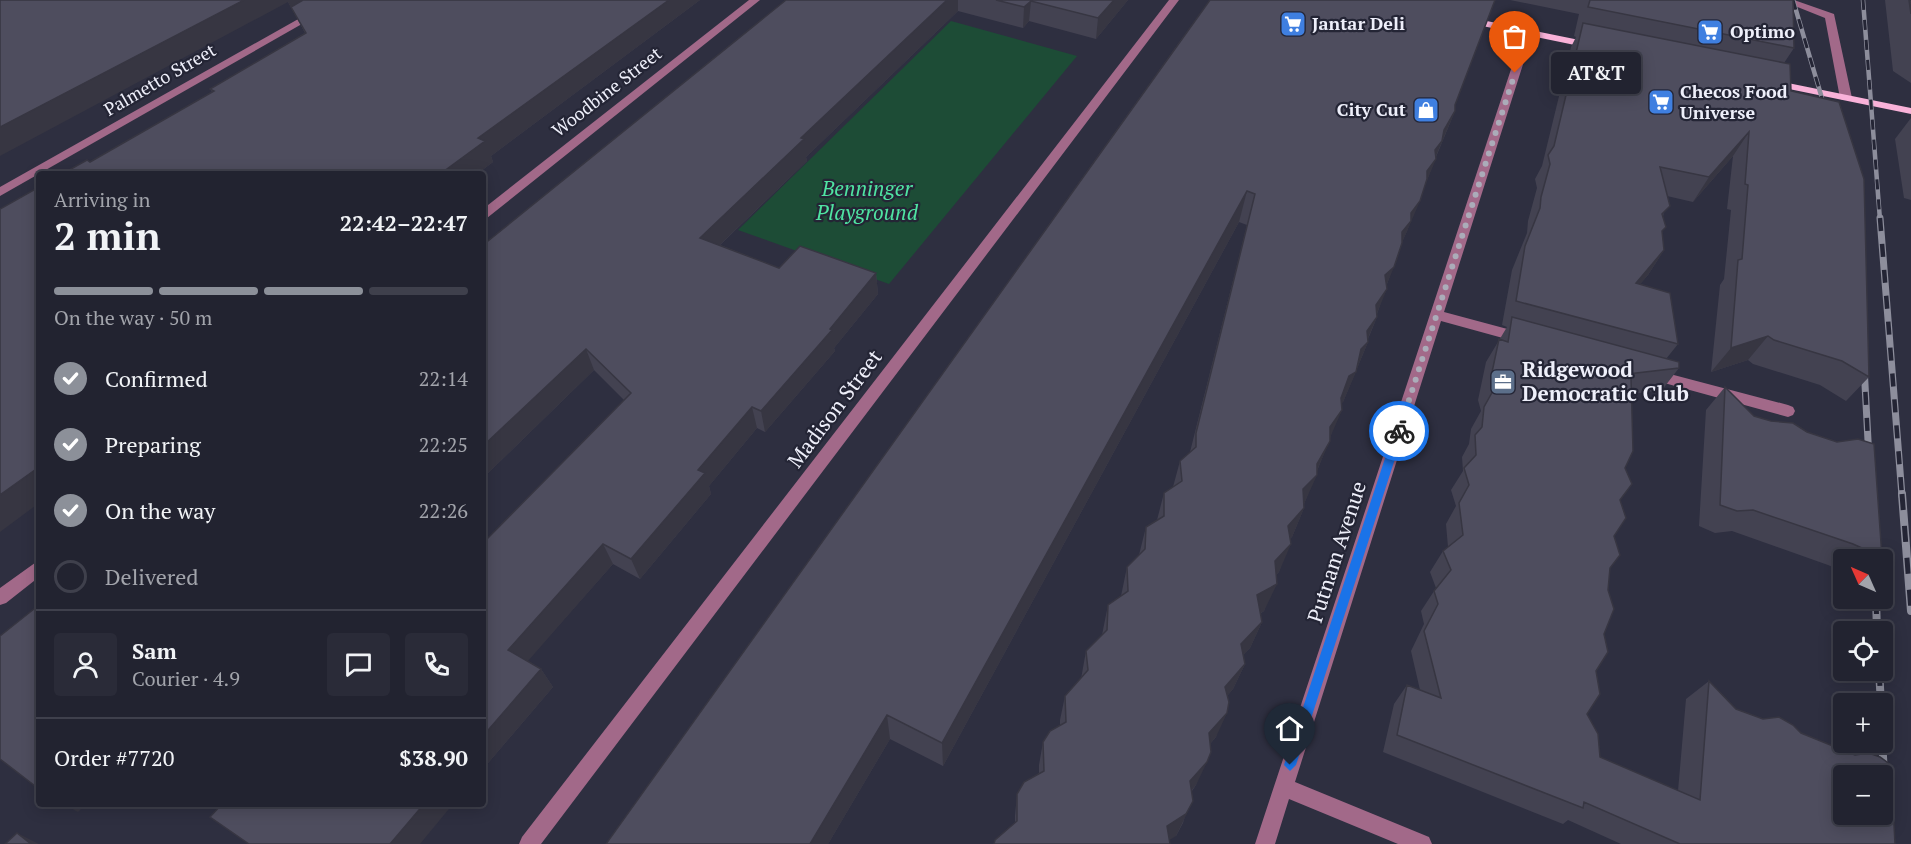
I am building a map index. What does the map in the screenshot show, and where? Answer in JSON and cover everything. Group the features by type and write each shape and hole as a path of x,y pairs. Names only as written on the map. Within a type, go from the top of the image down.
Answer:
{"main road":[{"path":"1456,18 1607,49"},
{"path":"1766,81 1911,111"}],"street":[{"name":"Palmetto Street","path":"37,171 339,0"},
{"name":"Woodbine Street","path":"486,213 755,0"},
{"name":"Madison Street","path":"529,844 1174,0"},
{"path":"1785,0 1830,16 1846,98"},
{"name":"Putnam Avenue","path":"1265,844 1528,33"},
{"name":"Palmetto Street","path":"0,192 36,172"},
{"path":"1437,315 1538,343"},
{"path":"1640,371 1788,411"},
{"path":"0,598 36,569"},
{"path":"1283,787 1422,844"}],"green space":[{"name":"Benninger Playground","path":"951,21 1077,56 889,284 738,230"}],"building":[{"path":"0,0 244,0 0,127"},
{"path":"303,0 669,0 478,138 485,141 444,171 67,171 87,160 90,162 214,91 210,89 306,33 291,7"},
{"path":"786,0 947,0 801,138 804,139 700,238 779,268 800,246 876,273 830,329 832,330 761,411 752,407 698,470 705,473 631,559 603,544 508,650 541,669 486,733 486,540 631,393 586,349 486,443 486,243"},
{"path":"996,0 1114,0 1098,18 1031,1 1024,7"},
{"path":"1210,0 1495,0 1455,105 1455,111 1444,130 1442,141 1435,150 1436,159 1427,171 1427,179 1420,201 1411,213 1411,221 1402,232 1402,243 1394,267 1385,275 1387,289 1376,305 1377,317 1367,331 1368,342 1361,349 1356,372 1349,376 1341,398 1342,410 1330,427 1330,441 1317,464 1317,475 1303,489 1304,508 1288,526 1291,544 1275,561 1277,584 1257,595 1262,622 1241,644 1245,664 1225,687 1229,702 1227,713 1209,733 1211,752 1207,762 1190,781 1193,801 1186,814 1167,826 1170,844 994,844 995,840 1017,821 1017,794 1024,782 1044,771 1043,742 1050,731 1066,722 1065,696 1088,670 1086,651 1107,630 1108,605 1128,591 1127,567 1145,549 1146,527 1164,516 1164,493 1182,481 1180,461 1196,447 1196,433 1255,194 1247,191 942,743 887,715 810,844 606,844"},
{"path":"1590,0 1793,0 1794,48 1588,7"},
{"path":"1583,23 1790,64 1791,91 1839,102 1864,179 1869,377 1842,361 1774,340 1768,336 1731,348 1738,260 1742,259 1748,185 1745,184 1749,132 1709,177 1660,167 1670,206 1662,214 1666,227 1662,231 1664,250 1636,283 1670,293 1678,344 1516,301 1525,246 1540,208 1550,164 1548,155 1554,146"},
{"path":"36,189 36,469 0,495 0,209"},
{"path":"1512,317 1679,362 1679,368 1619,375 1631,378 1633,451 1625,468 1632,484 1620,500 1626,518 1614,536 1620,555 1610,568 1608,590 1614,609 1604,634 1608,652 1596,671 1600,694 1587,714 1598,734 1600,757 1700,800 1709,681 1736,709 1763,719 1779,717 1801,733 1833,746 1833,753 1855,755 1869,753 1891,765 1833,765 1833,825 1893,825 1893,804 1895,844 1680,844 1584,802 1583,808 1397,735 1407,685 1441,698 1424,631 1438,604 1434,591 1451,570 1443,551 1463,535 1459,503 1469,485 1464,468 1476,455 1475,435 1482,427 1484,407 1494,389 1491,377 1499,339 1508,342"},
{"path":"1725,387 1754,416 1771,421 1793,423 1807,432 1837,442 1858,439 1874,444 1881,549 1864,549 1753,510 1737,511 1720,505"},
{"path":"36,607 36,787 0,759 0,636"},
{"path":"219,807 421,807 390,844 249,844 210,817"},
{"path":"17,833 31,844 5,844"}],"railway":[{"path":"1793,0 1826,112"},
{"path":"1863,0 1880,220"},
{"path":"1880,218 1902,496"},
{"path":"1864,366 1869,459"},
{"path":"1902,494 1911,611"},
{"path":"1876,609 1877,621"},
{"path":"1880,681 1880,693"},
{"path":"1883,753 1883,765"}],"way so far":[{"path":"1399,431 1515,73"}],"place":[{"name":"Jantar Deli","path":"1293,24"},
{"name":"Optimo","path":"1710,32"},
{"name":"AT&T","path":"1515,73"},
{"name":"Checos Food Universe","path":"1661,102"},
{"name":"City Cut","path":"1426,110"},
{"name":"Ridgewood Democratic Club","path":"1503,382"}],"route":[{"path":"1290,765 1399,431"}]}
